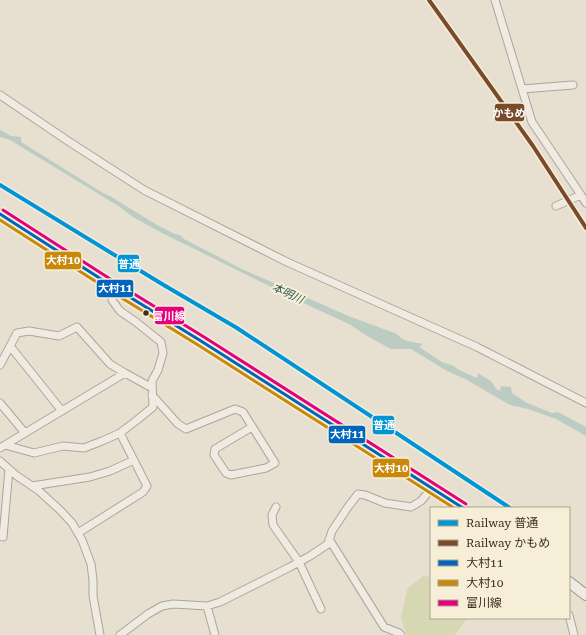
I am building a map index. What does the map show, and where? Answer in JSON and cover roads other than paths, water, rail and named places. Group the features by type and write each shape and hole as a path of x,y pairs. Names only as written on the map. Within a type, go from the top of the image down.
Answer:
{"street":[{"path":"495,0 532,122 586,203"},
{"path":"522,89 573,85"},
{"path":"0,95 144,190 287,262 477,347 586,403"},
{"path":"556,206 581,195"},
{"path":"0,214 461,507"},
{"path":"3,447 34,453 63,446 84,448 120,433 153,408 152,381 158,370 163,353 161,342 120,310 112,300 115,288"},
{"path":"0,365 17,333 29,331 59,336 77,327 110,364 152,391 178,424 186,429 235,409 243,412 275,463 266,468 231,475 226,473 214,455 215,449 252,427"},
{"path":"10,346 62,411"},
{"path":"3,447 125,373"},
{"path":"0,403 26,433"},
{"path":"78,533 143,492 147,486 120,433"},
{"path":"32,486 90,477 110,471 134,460"},
{"path":"0,461 38,490 60,510 72,523 78,533 91,564 93,596 100,635"},
{"path":"3,538 9,469"},
{"path":"120,635 148,614 162,606 173,604 207,606 220,602 299,562 328,544 332,531 358,494 385,503 411,507 421,501 432,488"},
{"path":"276,507 272,515 273,525 299,562 322,609"},
{"path":"330,539 384,627 401,635"},
{"path":"570,583 586,595"},
{"path":"207,606 215,635"},
{"path":"570,618 574,635"}],"water":[{"name":"本明川","path":"0,130 11,136 21,137 21,142 157,225 180,235 184,239 242,269 346,315 397,334 405,340 423,344 419,347 442,362 454,366 457,369 477,378 478,373 492,382 496,389 500,391 501,386 511,387 512,393 527,403 552,413 558,412 586,427 586,436 556,419 528,409 510,405 467,380 447,371 411,349 391,349 349,324 162,233 133,217 120,207 10,140 0,137"}],"rail line":[{"name":"かもめ","path":"429,0 533,146 586,228"},
{"name":"普通","path":"0,185 237,328 508,507"}]}
